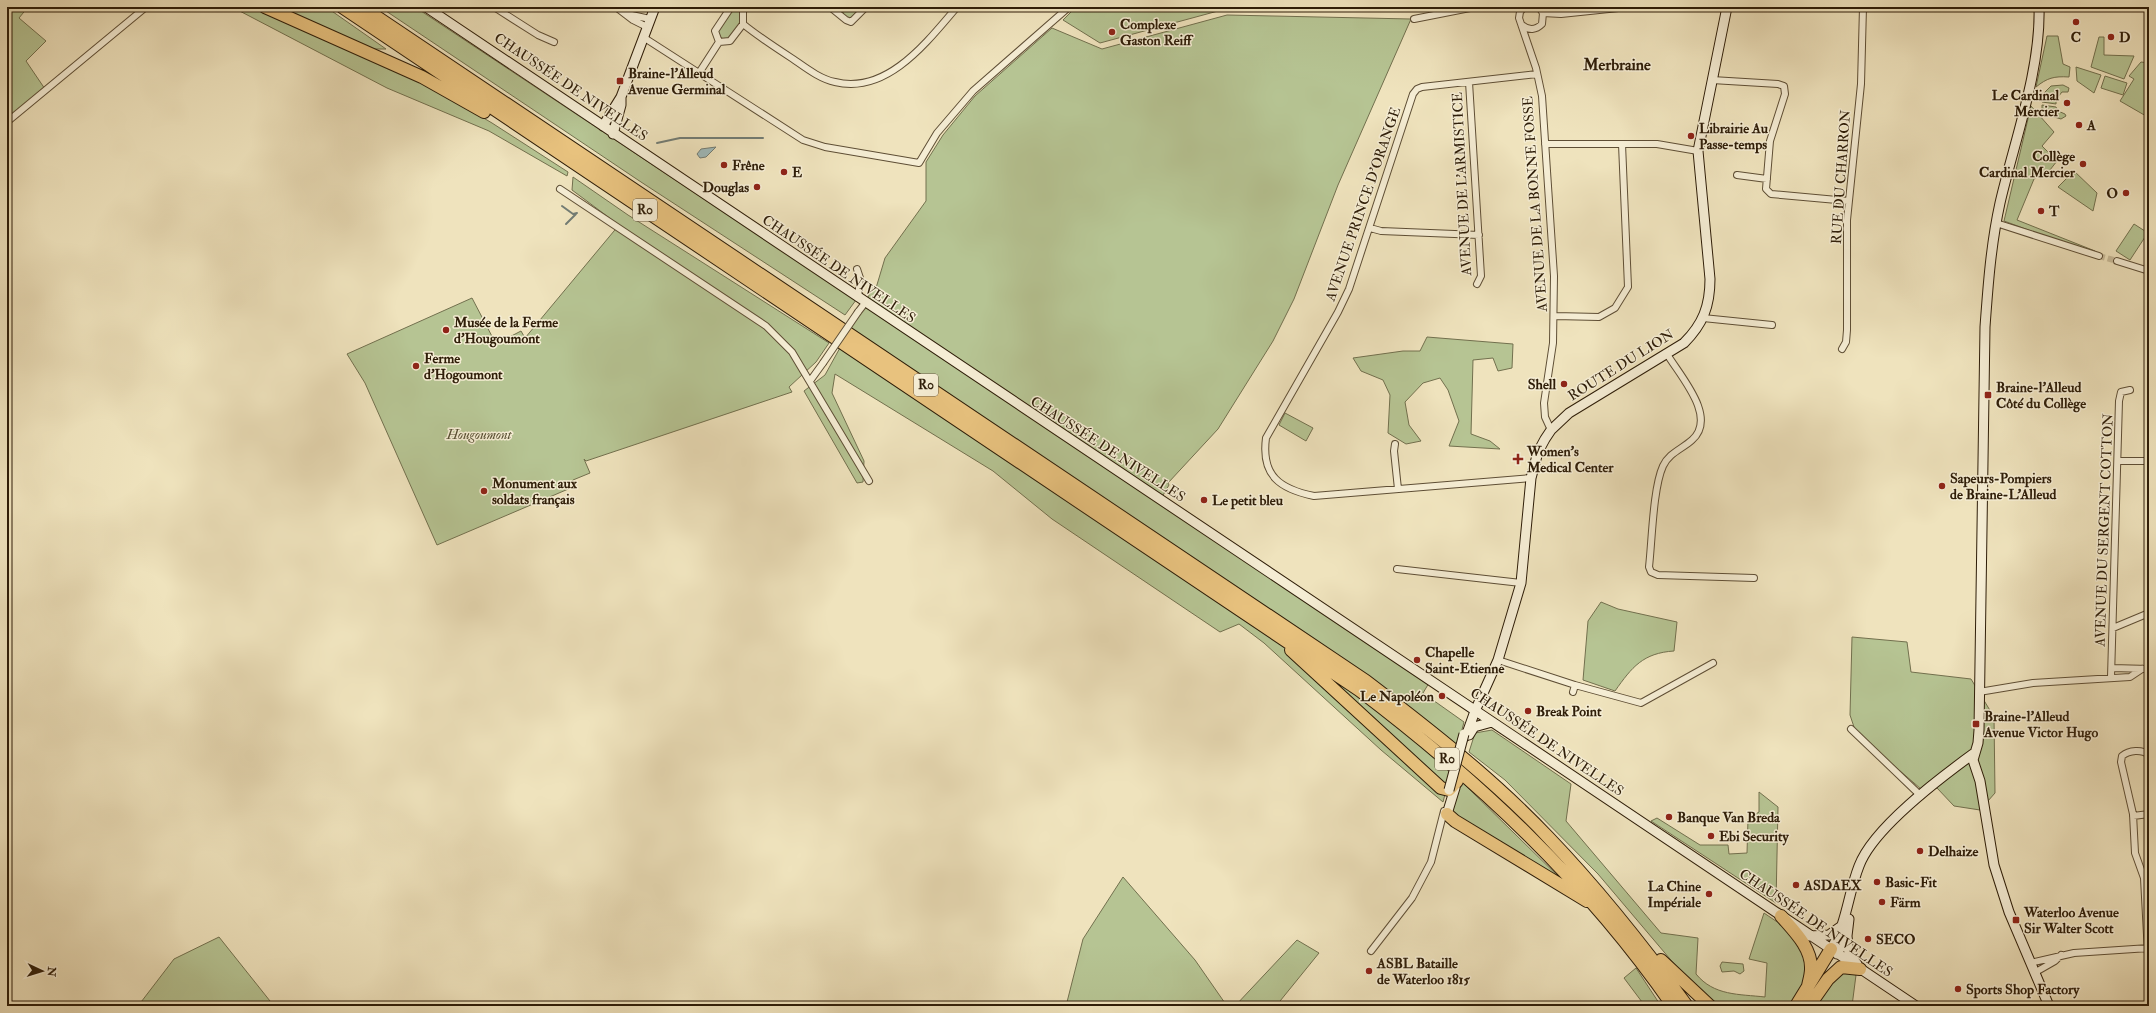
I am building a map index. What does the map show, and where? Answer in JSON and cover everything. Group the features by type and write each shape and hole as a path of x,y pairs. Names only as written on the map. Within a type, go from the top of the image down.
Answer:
{"highway":[{"path":"265,7 422,77 516,131 538,138"},
{"name":"R0","path":"342,7 1359,690 1414,732 1473,781 1539,843 1625,941 1673,1006"},
{"name":"R0","path":"362,7 1366,681 1422,724 1481,773 1548,836 1604,899 1644,948 1687,1006"},
{"path":"1279,636 1295,654 1420,770 1441,788 1453,786"},
{"path":"1446,811 1455,821 1595,906"},
{"path":"1781,916 1809,952 1812,969 1807,990"},
{"path":"1644,948 1654,952 1673,973 1710,1006"},
{"path":"1796,1006 1834,952"},
{"path":"1809,1006 1834,952"},
{"path":"1809,1006 1828,979 1841,967 1860,969"}],"main road":[{"name":"CHAUSSÉE DE NIVELLES","path":"426,7 1809,936 1916,1006"},
{"path":"603,126 621,97 655,7"},
{"name":"ROUTE DU LION","path":"1446,811 1465,738 1468,720 1475,711 1498,660 1521,583 1531,478 1538,452 1551,430 1569,413 1667,354 1692,335 1703,318 1710,298 1710,279 1698,151 1727,7"},
{"path":"1834,952 1844,924 1859,864 1872,844 1889,824 1973,754 1978,743 1985,327 1988,283 1996,223 2037,49 2039,7"},
{"path":"613,134 621,106 621,97"},
{"name":"ROUTE DU LION","path":"1465,738 1474,727 1492,722"},
{"path":"1973,754 1974,765 1980,781 1994,865 2009,912 2049,1006"},
{"path":"1848,906 1847,936 1849,954 1860,969"},
{"path":"1809,936 1829,935 1844,924"},
{"path":"1834,952 1847,936"}],"street":[{"path":"7,122 146,7"},
{"path":"494,7 538,35 554,42"},
{"path":"616,7 633,20 648,23"},
{"path":"719,42 715,32 731,7"},
{"path":"719,42 730,42 743,24 742,7"},
{"path":"830,7 837,9 846,20 851,22 866,7"},
{"path":"743,24 755,34 827,80 845,84 862,85 871,83 892,73 921,46 957,7"},
{"path":"1058,7 1062,13"},
{"path":"643,37 803,140 825,147 919,162 937,133 973,91 1069,7"},
{"path":"1414,19 1475,7"},
{"path":"1521,24 1524,28 1534,29 1542,24 1544,16 1539,7"},
{"path":"1544,16 1628,7"},
{"name":"RUE DU CHARRON","path":"1842,349 1846,342 1847,330 1848,202 1860,84 1863,7"},
{"name":"AVENUE DE LA BONNE FOSSE","path":"1521,9 1519,18 1537,74 1542,96 1554,276 1555,316 1544,403 1545,417 1551,430"},
{"path":"1529,48 1534,29"},
{"path":"700,73 719,42"},
{"name":"AVENUE PRINCE D'ORANGE","path":"1531,478 1314,496 1293,492 1280,484 1269,470 1264,453 1266,438 1349,290 1413,94 1417,89 1422,87 1537,74"},
{"path":"1712,80 1778,84 1784,86 1785,94 1770,141 1766,189 1771,194 1848,202"},
{"name":"AVENUE DE L'ARMISTICE","path":"1469,82 1481,276 1477,284"},
{"path":"1545,144 1657,144 1698,151"},
{"path":"1555,316 1599,318 1615,308 1628,287 1622,144"},
{"path":"1737,175 1767,179"},
{"path":"560,189 766,326 792,352 810,380 868,481"},
{"path":"1996,223 2099,256"},
{"path":"1370,228 1381,231 1478,235"},
{"path":"2117,261 2149,271"},
{"path":"810,380 858,312 861,300 860,278 857,269"},
{"path":"1703,318 1772,325"},
{"path":"1667,354 1700,409 1702,421 1698,433 1692,440 1674,452 1667,459 1661,470 1658,484 1649,567 1651,572 1658,575 1754,578"},
{"name":"AVENUE DU SERGENT COTTON","path":"2111,677 2120,395 2122,392 2130,390"},
{"path":"1395,444 1394,451 1398,488"},
{"path":"2118,461 2149,461"},
{"path":"1397,569 1521,583"},
{"path":"2113,628 2149,613"},
{"path":"1498,660 1574,685 1641,703 1713,662"},
{"path":"2112,668 2146,669"},
{"path":"1979,692 2032,683 2130,677 2146,669"},
{"path":"1573,692 1574,685"},
{"path":"1850,729 1921,796"},
{"path":"2149,755 2142,751 2128,753 2121,760 2133,816 2134,850 2146,877 2149,973"},
{"path":"2149,795 2149,803"},
{"name":"ROUTE DU LION","path":"1371,951 1412,898 1430,862 1446,811"},
{"path":"2133,816 2149,814"},
{"path":"2030,963 2094,950 2148,948"},
{"path":"2034,973 2061,956"}],"green space":[{"path":"7,7 28,7 19,18 46,41 26,61 45,89 7,120"},
{"path":"232,7 250,7 431,87 492,123 568,172 567,176 489,131 387,88"},
{"path":"275,7 326,7 386,49 373,49"},
{"path":"380,7 415,7 856,300 845,315 641,182"},
{"path":"735,7 740,9 742,22 729,39 725,40 719,36 718,31"},
{"path":"843,7 863,7 852,18 846,18 843,14"},
{"name":"Complexe Gaston Reiff","path":"1076,7 1436,7 1419,11 1229,8 1100,43 1063,20"},
{"path":"1227,15 1411,19 1338,185 1294,299 1273,341 1218,429 1168,483 1169,485 1159,502 1398,664 1429,683 1423,693 1464,722 1443,802 1381,750 1264,643 1239,624 1220,632 1052,519 993,471 835,374 832,393 864,461 863,482 857,483 804,391 825,375 874,286 876,288 885,258 926,201 926,162 943,135 975,96 1052,28 1102,49"},
{"path":"2047,36 2058,36 2063,64 2070,67 2069,77 2051,78 2036,87"},
{"path":"2099,37 2104,37 2104,55 2134,56 2124,79 2091,67"},
{"path":"2141,62 2149,63 2149,113 2146,116 2120,101 2134,79 2129,76"},
{"path":"2076,67 2101,75 2094,93 2077,81"},
{"path":"2105,76 2127,83 2123,95 2101,88"},
{"path":"2063,85 2069,88 2068,92 2062,92 2058,97 2043,94 2051,86"},
{"path":"2043,98 2056,99 2056,104 2042,102"},
{"path":"2042,105 2056,107 2058,111 2066,116 2061,119 2051,116 2042,110"},
{"path":"2031,106 2054,132 2042,146 2057,161 2046,175 2038,176 2034,179 2017,220 2095,251 2091,253 2004,221"},
{"path":"2074,171 2097,193 2093,211 2058,187"},
{"name":"Hougoumont","path":"573,177 628,215 829,343 816,362 789,387 792,392 586,461 584,459 590,473 573,480 573,487 437,545 365,383 347,354 472,298 496,344 521,331 525,338 619,225 572,190"},
{"path":"2134,224 2148,233 2149,231 2149,236 2147,234 2130,260 2116,251"},
{"path":"1427,337 1513,344 1512,368 1498,371 1493,358 1473,360 1471,434 1490,441 1500,449 1449,446 1459,421 1448,390 1440,378 1423,383 1405,402 1409,425 1421,441 1406,444 1388,433 1390,395 1383,380 1361,371 1353,358 1403,351 1420,351"},
{"path":"1285,413 1313,428 1306,441 1279,425"},
{"path":"1601,602 1618,609 1677,622 1674,651 1663,652 1646,658 1633,668 1615,691 1583,680 1588,621"},
{"path":"1852,637 1907,642 1911,672 1971,679 1994,717 1995,793 1980,810 1954,806 1937,788 1921,789 1856,733 1850,715"},
{"path":"1492,730 1571,784 1566,821 1661,933 1698,938 1696,974 1703,981 1728,993 1765,997 1767,963 1749,959 1764,913 1784,926 1793,934 1800,942 1804,950 1808,967 1807,976 1805,984 1796,999 1789,1006 1723,1006 1709,999 1692,985 1598,874 1505,780 1469,752 1475,733"},
{"path":"1461,781 1568,886 1451,814"},
{"path":"1759,792 1778,807 1776,903 1651,821 1657,818 1700,845 1728,845 1729,854 1747,853 1748,819 1759,812"},
{"path":"1123,877 1195,960 1227,1006 1066,1006 1083,939"},
{"path":"219,937 274,1006 138,1006 174,959"},
{"path":"1297,940 1319,953 1276,1006 1235,1006"},
{"path":"1722,962 1743,964 1744,971 1740,974 1734,971 1722,972 1720,966"},
{"path":"1636,968 1661,1006 1645,1006 1624,978"},
{"path":"1847,972 1856,975 1852,1006 1816,1006 1835,977"}],"water":[{"path":"716,147 706,157 700,158 697,154 701,149"}],"waterway":[{"path":"657,143 680,138 763,138"},
{"path":"562,206 573,214 577,213"},
{"path":"566,224 576,214"}],"tunnel":[{"path":"2099,256 2117,261"}],"place":[{"name":"C","path":"2076,22"},
{"name":"Complexe Gaston Reiff","path":"1112,32"},
{"name":"D","path":"2111,37"},
{"name":"Braine-l'Alleud Avenue Germinal","path":"620,81"},
{"name":"Le Cardinal Mercier","path":"2067,103"},
{"name":"A","path":"2079,125"},
{"name":"Librairie Au Passe-temps","path":"1691,136"},
{"name":"Collège Cardinal Mercier","path":"2083,164"},
{"name":"Frêne","path":"724,165"},
{"name":"E","path":"784,172"},
{"name":"Douglas","path":"757,187"},
{"name":"O","path":"2126,193"},
{"name":"T","path":"2041,211"},
{"name":"Musée de la Ferme d'Hougoumont","path":"446,330"},
{"name":"Ferme d'Hogoumont","path":"416,366"},
{"name":"Shell","path":"1564,384"},
{"name":"Braine-l'Alleud Côté du Collège","path":"1988,395"},
{"name":"Women’s Medical Center","path":"1518,459"},
{"name":"Sapeurs-Pompiers de Braine-L'Alleud","path":"1942,486"},
{"name":"Monument aux soldats français","path":"484,491"},
{"name":"Le petit bleu","path":"1204,500"},
{"name":"Chapelle Saint-Etienne","path":"1417,660"},
{"name":"Le Napoléon","path":"1442,696"},
{"name":"Break Point","path":"1528,711"},
{"name":"Braine-l'Alleud Avenue Victor Hugo","path":"1976,724"},
{"name":"Banque Van Breda","path":"1669,817"},
{"name":"Ebi Security","path":"1711,836"},
{"name":"Delhaize","path":"1920,851"},
{"name":"Basic-Fit","path":"1877,882"},
{"name":"ASDAEX","path":"1796,885"},
{"name":"La Chine Impériale","path":"1709,894"},
{"name":"Färm","path":"1882,902"},
{"name":"Waterloo Avenue Sir Walter Scott","path":"2016,920"},
{"name":"SECO","path":"1868,939"},
{"name":"ASBL Bataille de Waterloo 1815","path":"1369,971"},
{"name":"Sports Shop Factory","path":"1958,989"}],"district":[{"name":"Merbraine","path":"1617,65"}]}
